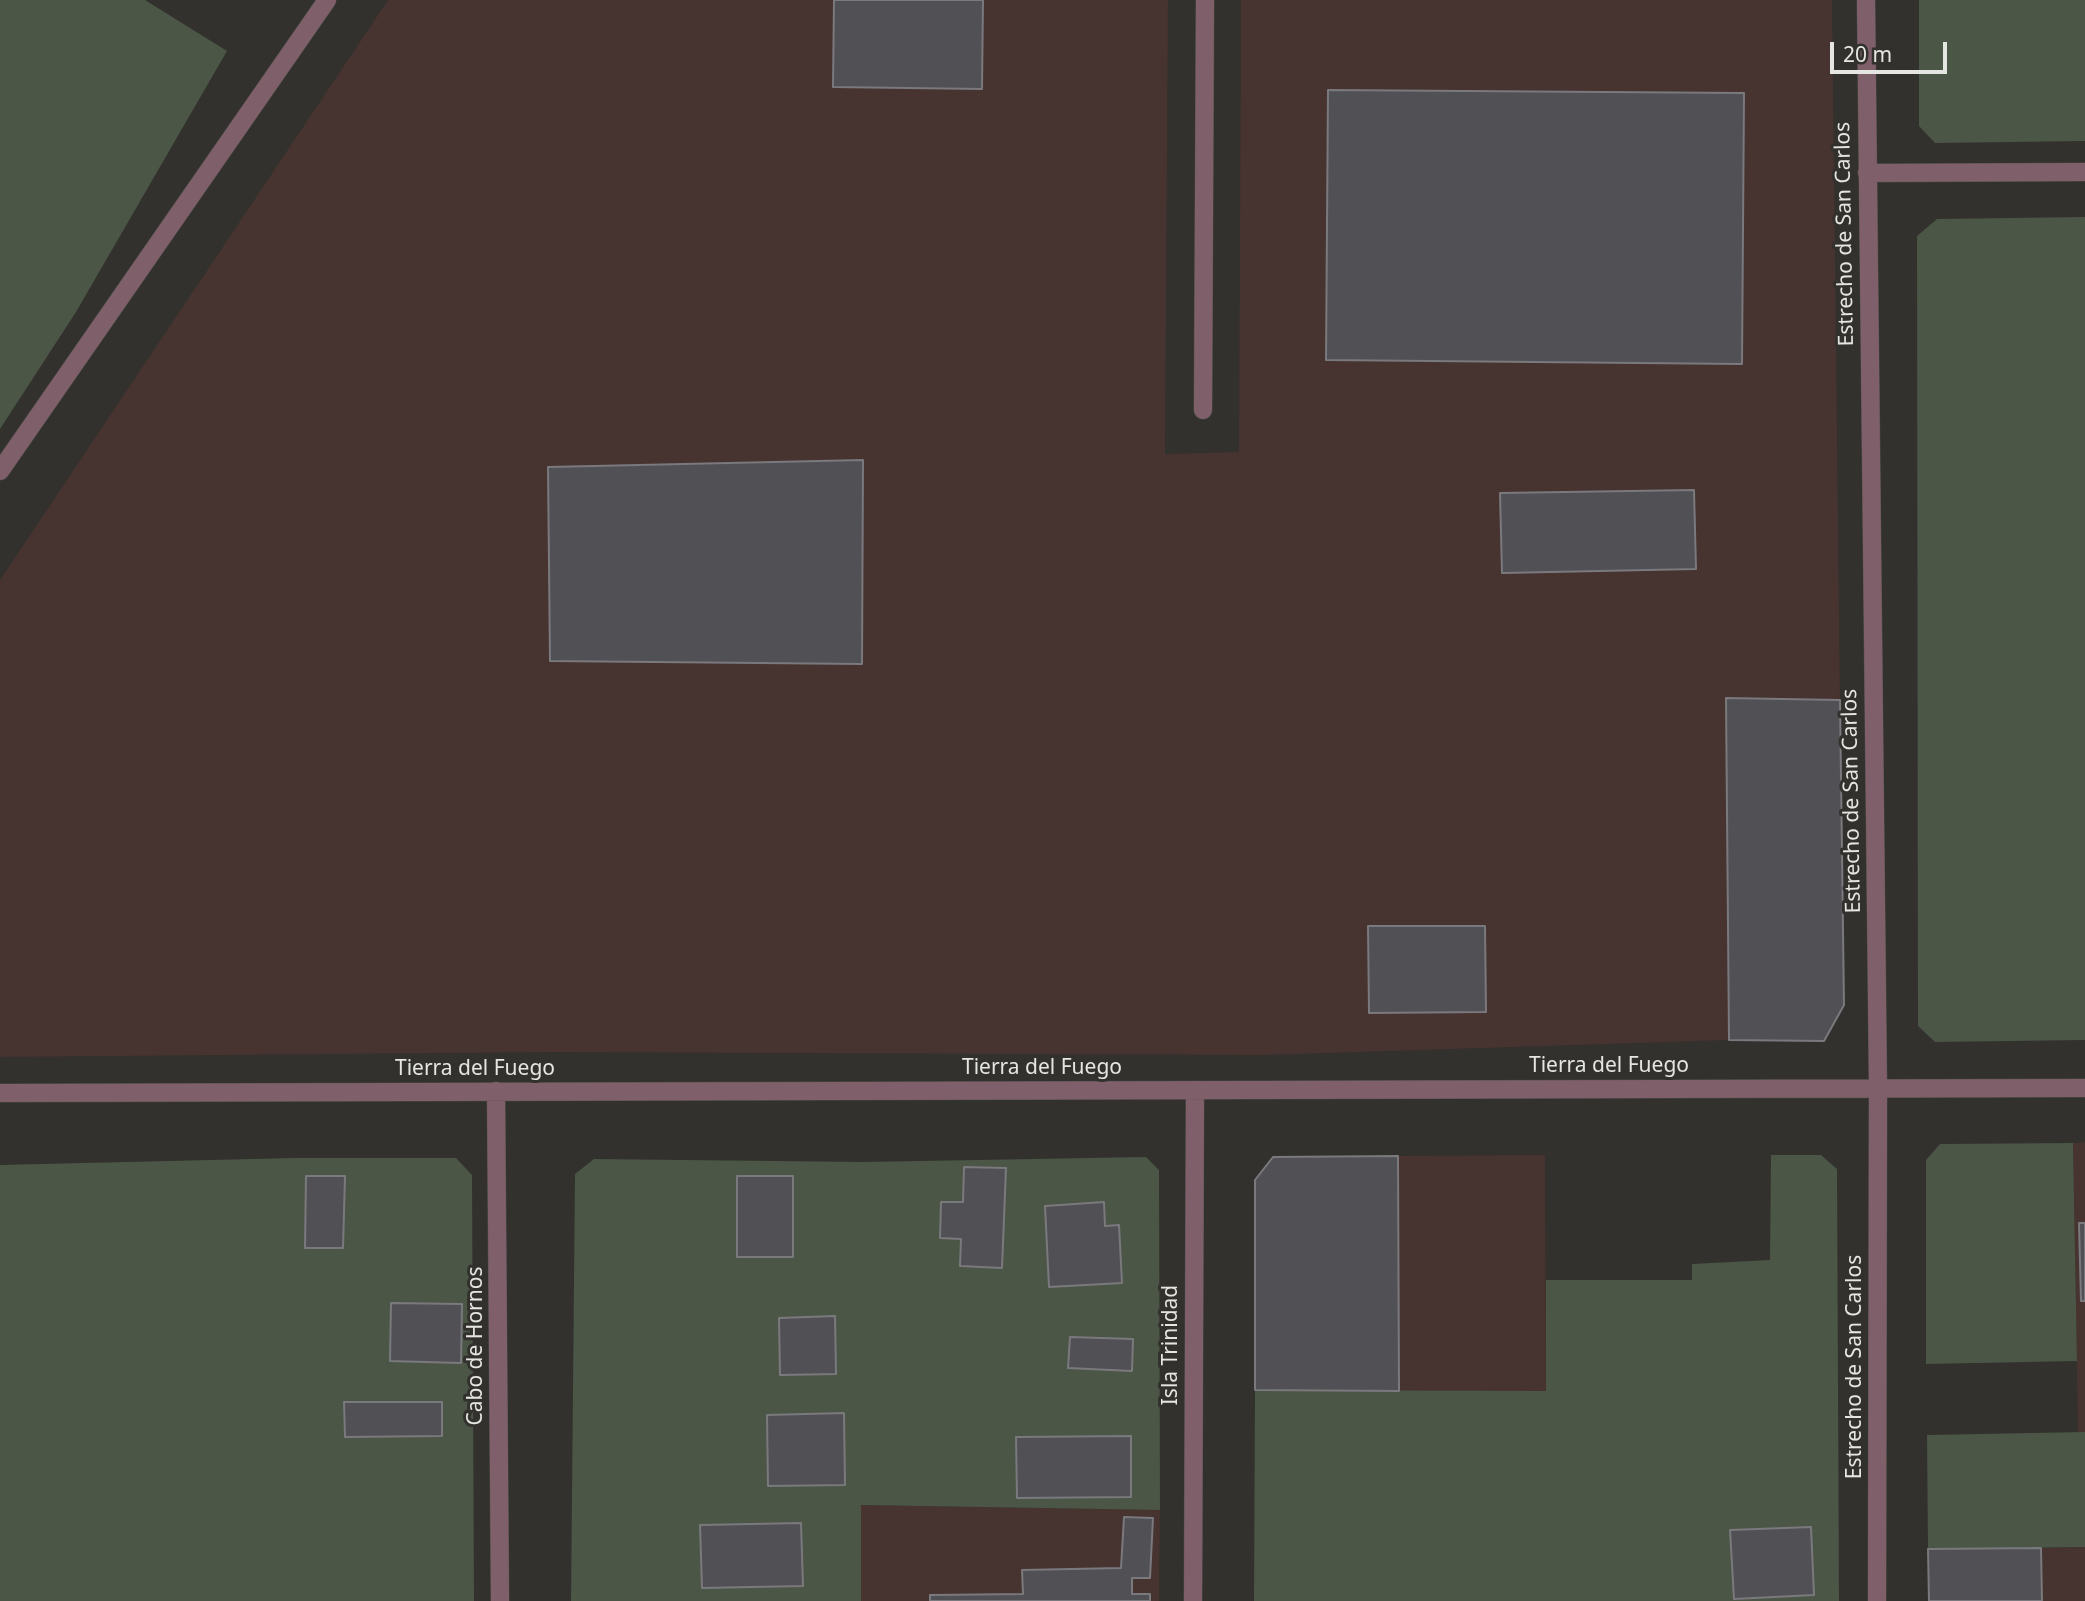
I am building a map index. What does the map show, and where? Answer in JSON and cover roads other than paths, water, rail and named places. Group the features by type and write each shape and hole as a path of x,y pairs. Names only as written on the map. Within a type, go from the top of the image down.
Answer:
{"street":[{"path":"0,471 327,0"},
{"path":"1203,410 1205,0"},
{"name":"Estrecho de San Carlos","path":"1866,0 1878,1087 1877,1601"},
{"path":"1867,173 2085,173"},
{"name":"Tierra del Fuego","path":"0,1093 2085,1088"},
{"name":"Isla Trinidad","path":"1193,1601 1195,1090"},
{"name":"Cabo de Hornos","path":"496,1091 500,1601"}]}
